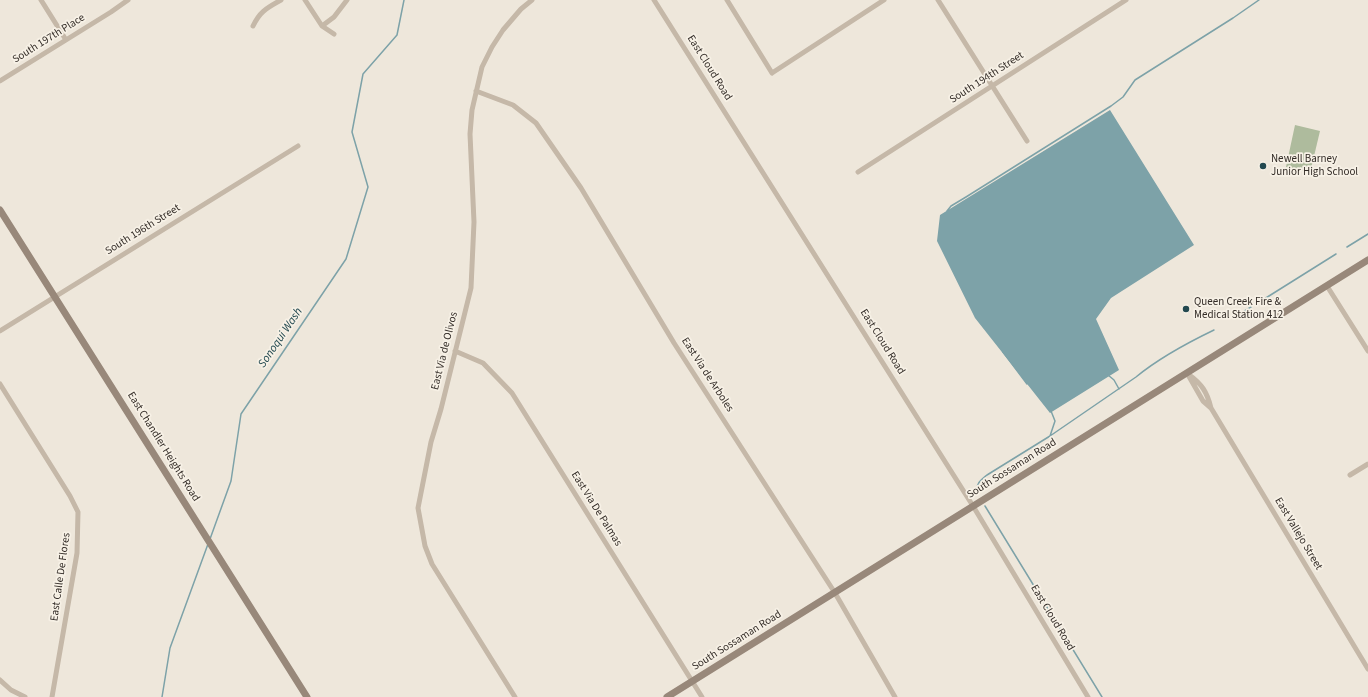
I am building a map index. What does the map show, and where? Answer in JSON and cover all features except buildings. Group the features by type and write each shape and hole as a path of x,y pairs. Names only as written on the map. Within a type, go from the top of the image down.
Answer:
{"main road":[{"name":"East Chandler Heights Road","path":"0,210 307,697"},
{"name":"South Sossaman Road","path":"667,697 1368,260"}],"street":[{"path":"41,0 66,40"},
{"name":"South 197th Place","path":"0,81 128,0"},
{"path":"253,26 261,12 280,0"},
{"path":"305,0 322,26 334,34"},
{"path":"322,26 334,17 347,0"},
{"name":"East Via de Olivos","path":"515,697 432,564 425,546 418,508 431,442 472,288 474,222 470,134 472,110 476,91 482,67 502,30 521,9 532,0"},
{"name":"East Cloud Road","path":"654,0 974,506 1088,697"},
{"path":"727,0 772,73 884,0"},
{"path":"938,0 1027,141"},
{"name":"South 194th Street","path":"858,172 1126,0"},
{"name":"East Via de Arboles","path":"476,91 513,105 536,123 581,188 674,343 835,592 895,697"},
{"name":"South 196th Street","path":"0,331 298,146"},
{"path":"1327,286 1368,351"},
{"name":"East Via De Palmas","path":"455,351 483,363 512,393 702,697"},
{"name":"East Vallejo Street","path":"1187,373 1199,382 1209,398 1211,408 1368,669"},
{"name":"East Calle De Flores","path":"0,384 70,496 78,512 76,561 52,697"},
{"path":"1350,475 1368,464"},
{"path":"0,680 11,690 25,697"}],"green space":[{"path":"1295,125 1320,131 1310,173 1286,167"}],"water":[{"path":"1110,110 1194,245 1111,298 1096,319 1119,370 1050,413 975,318 937,241 940,215"}],"waterway":[{"name":"Sonoqui Wash","path":"210,539 231,481 241,414 346,259 368,187 352,132 363,74 397,35 404,0"},
{"path":"947,211 951,206 1111,106 1123,97 1135,80 1259,0"},
{"path":"1347,247 1368,234"},
{"path":"1261,301 1336,254"},
{"path":"1235,317 1251,307"},
{"path":"977,492 978,484 987,475 1050,436 1164,357 1214,330"},
{"path":"1003,352 1027,384"},
{"path":"1108,375 1114,380 1119,389"},
{"path":"1050,436 1055,421 1051,411"},
{"path":"985,506 1102,697"},
{"name":"Sonoqui Wash","path":"162,697 170,648 208,544"}],"place":[{"name":"Newell Barney Junior High School","path":"1263,166"},
{"name":"Queen Creek Fire & Medical Station 412","path":"1186,309"}]}
